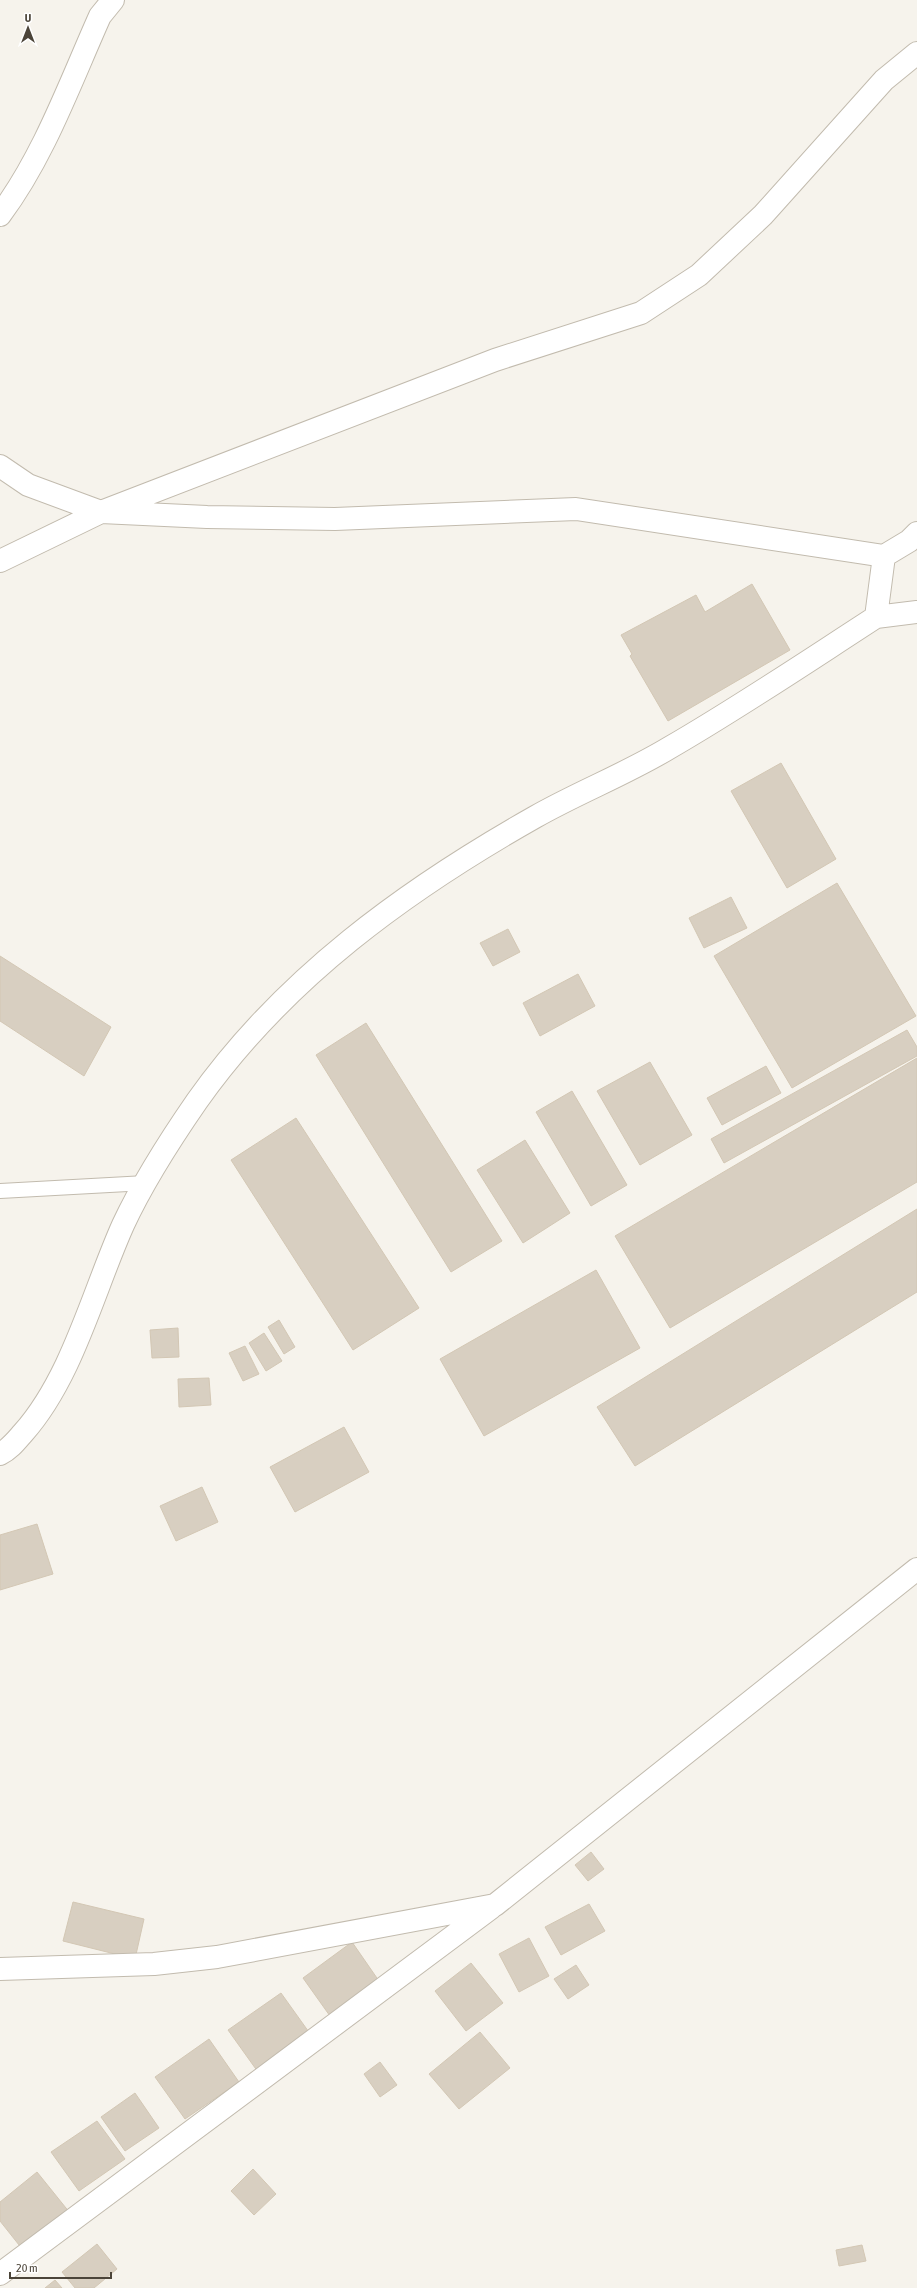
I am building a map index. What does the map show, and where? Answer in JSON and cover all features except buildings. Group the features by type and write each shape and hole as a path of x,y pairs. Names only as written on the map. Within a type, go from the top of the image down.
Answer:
{"street":[{"path":"0,215 13,198 44,141 100,16 113,0"},
{"path":"0,561 102,512 495,360 641,313 699,275 763,215 884,80 917,53"},
{"path":"0,466 28,485 102,512 207,517 335,519 576,509 884,556 909,541 917,533"},
{"path":"876,617 884,556"},
{"path":"0,1454 7,1451 34,1421 58,1380 83,1328 124,1224 163,1152 198,1099 267,1014 330,955 429,882 536,816 668,749 876,617 917,612"},
{"path":"0,2274 495,1905 917,1569"},
{"path":"0,1969 154,1964 217,1958 495,1905"}],"lane":[{"path":"0,1191 146,1182"}]}
